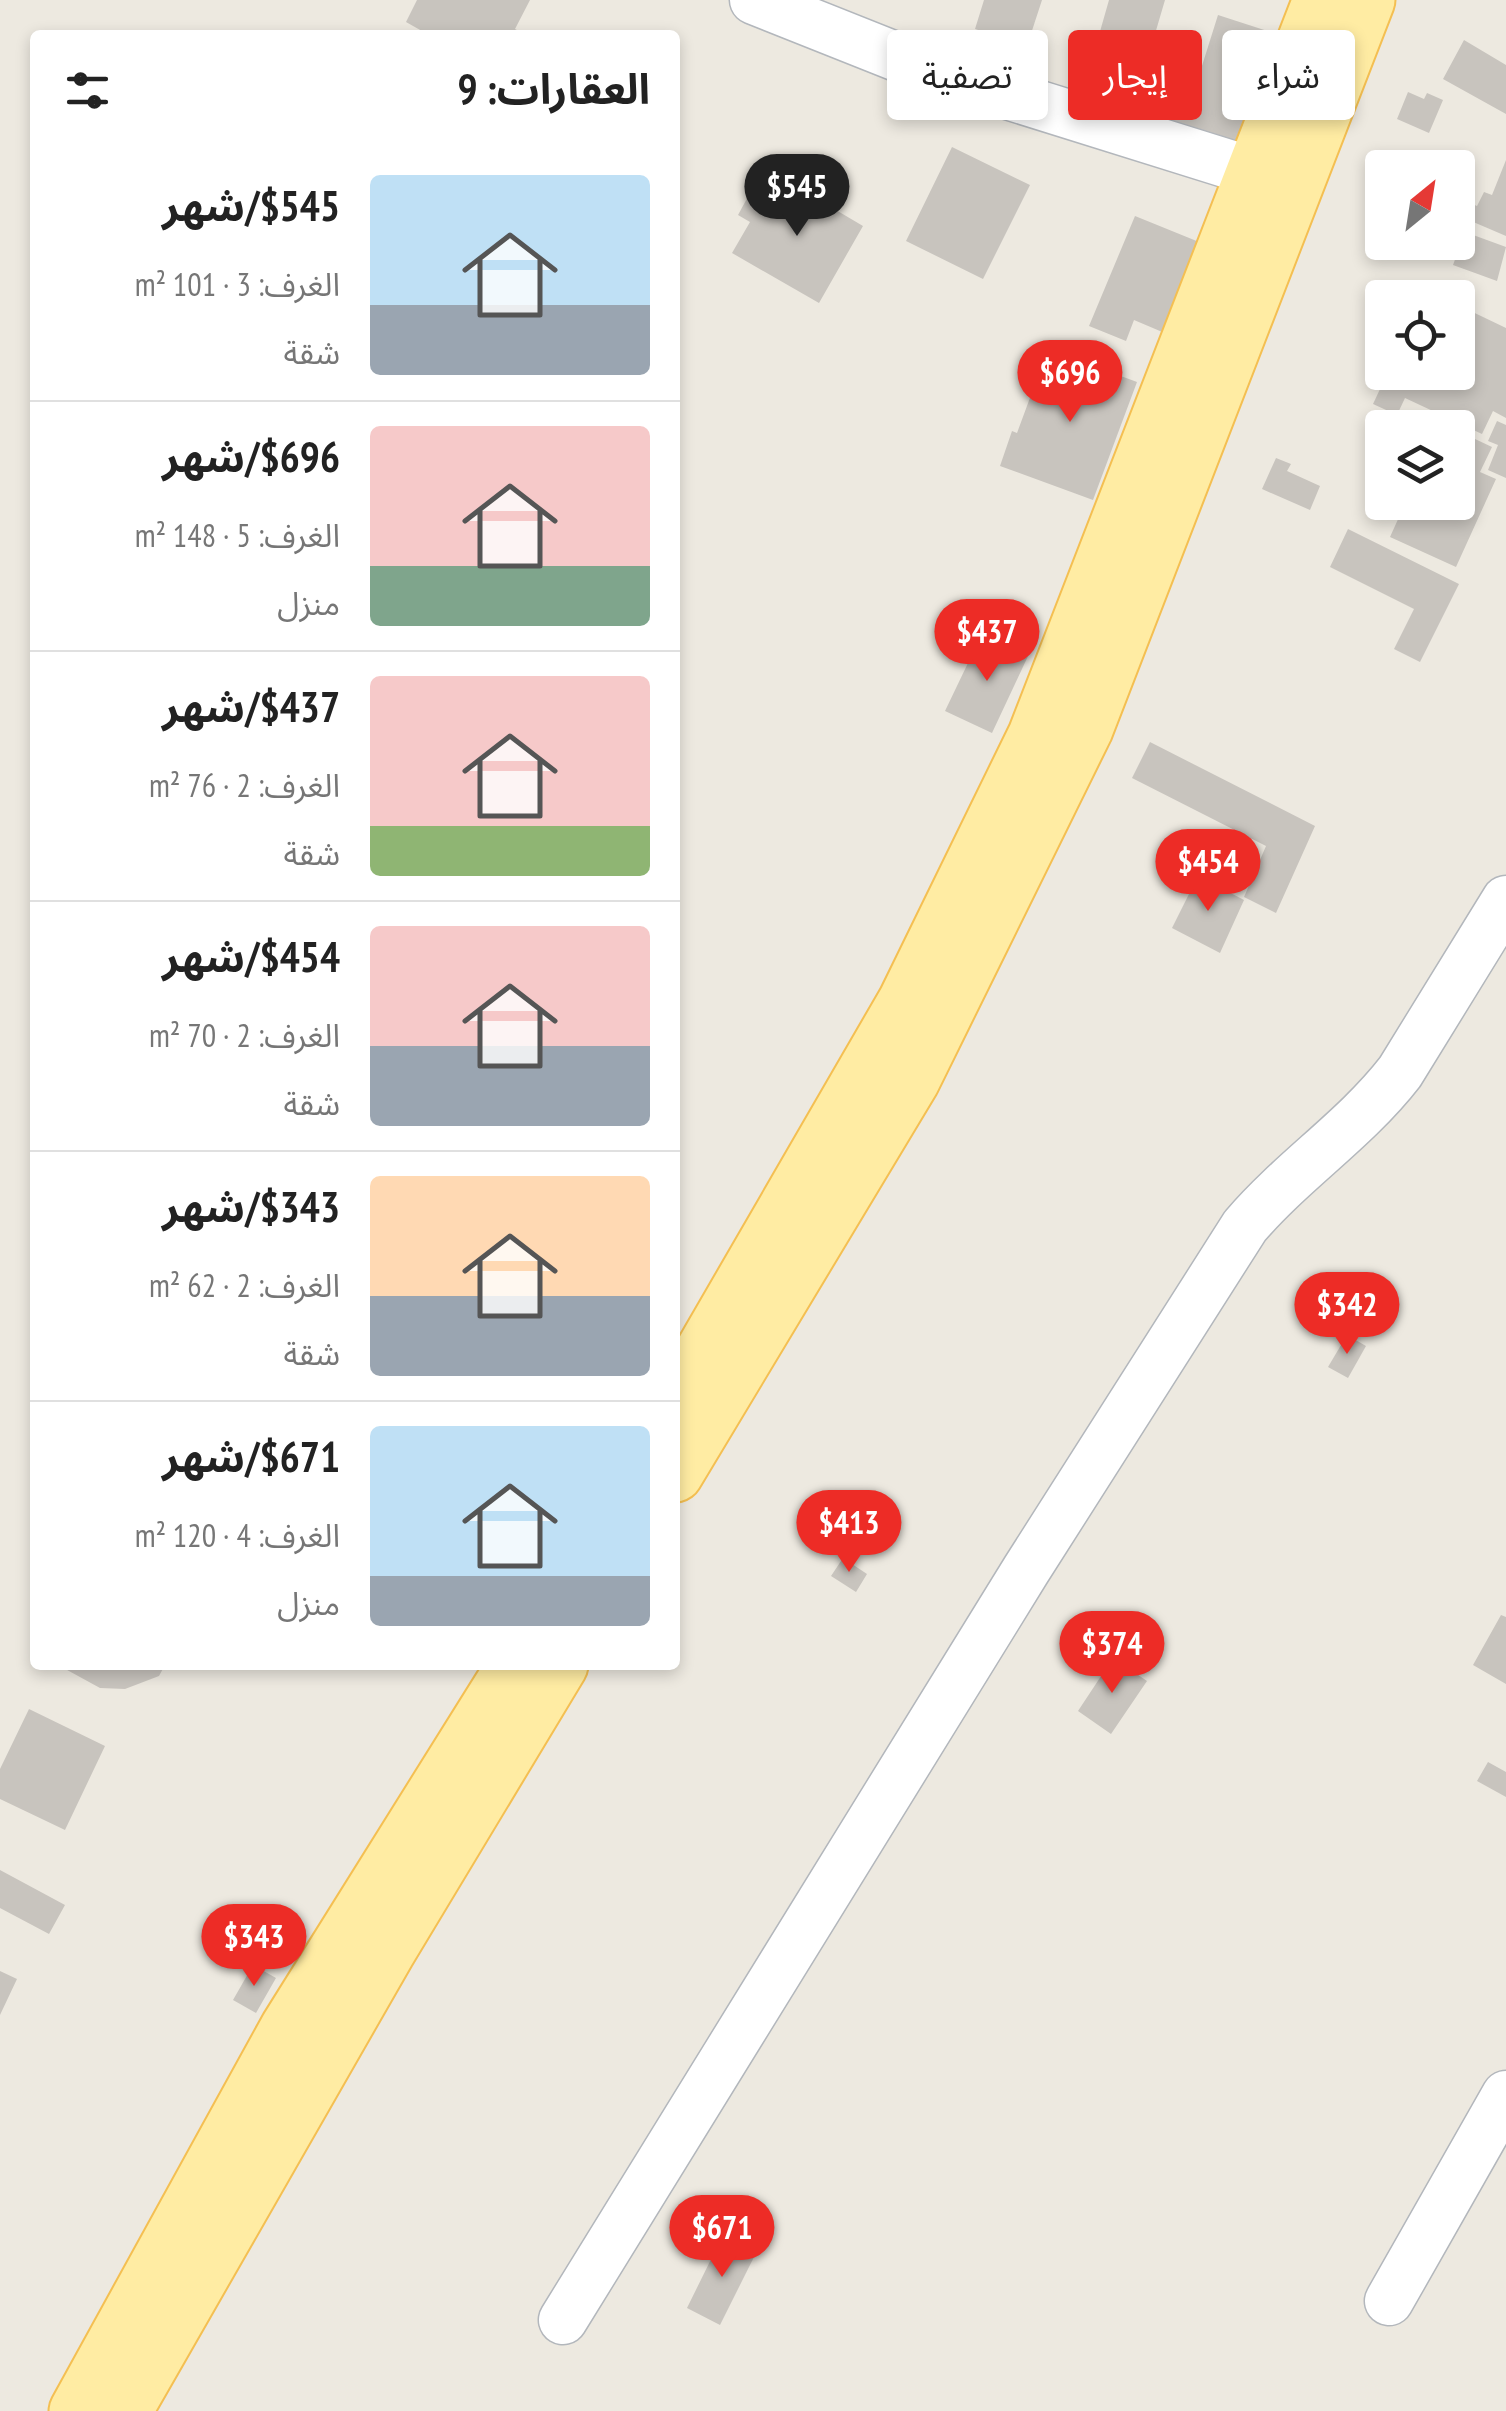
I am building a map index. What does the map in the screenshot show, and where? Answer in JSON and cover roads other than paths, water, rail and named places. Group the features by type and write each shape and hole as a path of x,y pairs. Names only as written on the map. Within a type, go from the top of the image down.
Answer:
{"main road":[{"path":"680,1391 906,1001 1036,735 1321,0"},
{"path":"680,1466 912,1080 1085,729 1367,0"},
{"path":"77,2411 288,2028 511,1670"},
{"path":"124,2411 386,1952 557,1670"}],"street":[{"path":"754,0 940,74 1254,172"},
{"path":"563,2320 1026,1570 1245,1226 1275,1190 1381,1097 1506,900"},
{"path":"1389,2301 1506,2095"}]}
